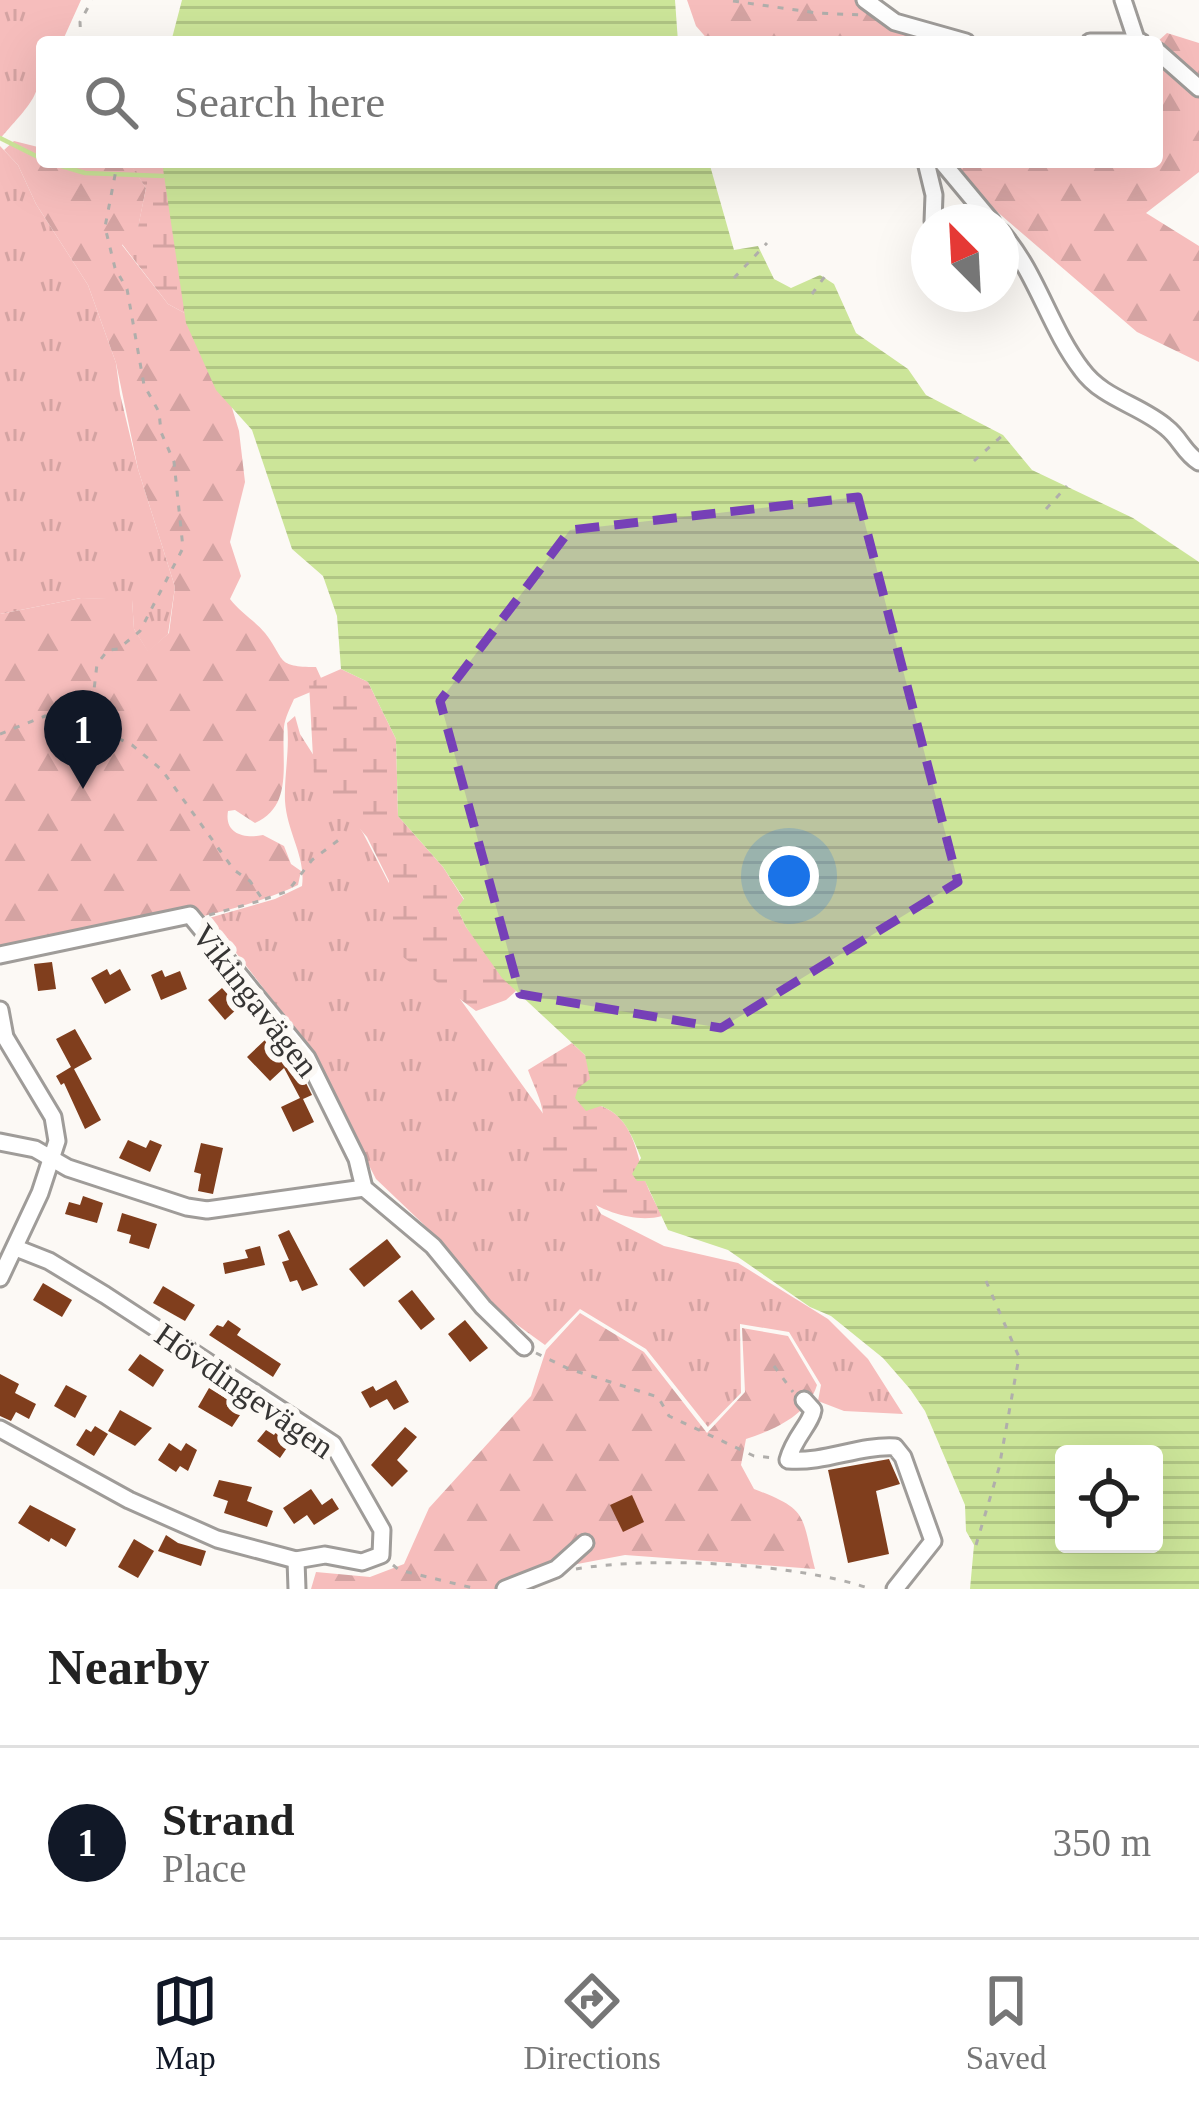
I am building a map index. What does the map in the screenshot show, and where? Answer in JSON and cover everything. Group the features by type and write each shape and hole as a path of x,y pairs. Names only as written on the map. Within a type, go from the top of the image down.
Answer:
{"street":[{"path":"1124,0 1137,36"},
{"path":"866,8 945,36"},
{"path":"1163,56 1199,88"},
{"path":"927,168 933,204"},
{"path":"947,168 977,204"},
{"path":"1019,252 1083,372 1106,392 1167,428 1199,462"},
{"name":"Vikingavägen","path":"0,955 184,915 194,920 307,1058 357,1160 364,1188"},
{"path":"0,1010 5,1036 53,1117 57,1142 0,1278"},
{"path":"0,1142 35,1149 68,1168 206,1210 364,1188 433,1246 524,1347"},
{"name":"Hövdingevägen","path":"16,1248 106,1294 333,1444 382,1530 381,1555"},
{"path":"804,1400 813,1410 812,1418 793,1439 788,1460 814,1462 854,1450 895,1447 918,1491 933,1541 897,1587"},
{"path":"0,1429 129,1500 217,1539 296,1560 325,1555 362,1562 381,1555"},
{"path":"506,1589 556,1570 585,1543"},
{"path":"296,1560 296,1589"}],"path":[{"path":"81,36 80,22 92,0"},
{"path":"733,1 817,14 866,8"},
{"path":"90,725 98,664 108,650 118,649 140,631 183,548 174,462 159,412 144,386 127,290 115,268 105,227 114,168"},
{"path":"734,278 767,243"},
{"path":"812,294 828,272"},
{"path":"974,461 1003,435"},
{"path":"1046,509 1067,487"},
{"path":"0,734 45,716 90,725 132,745 162,770 234,870 250,881 263,900"},
{"path":"194,920 288,891 312,860 344,836"},
{"path":"976,1545 999,1468 1019,1357 986,1281"},
{"path":"524,1347 569,1369 658,1396 669,1416 754,1456 788,1460"},
{"path":"775,1366 804,1400"},
{"path":"381,1555 399,1570 476,1588"},
{"path":"545,1574 622,1561 837,1577 871,1589"}],"highlighted area":[{"path":"858,497 958,882 721,1028 520,994 440,701 570,530"}],"green space":[{"path":"0,0 81,0 65,36 36,36 36,91 0,139"},
{"path":"687,0 857,0 909,36 705,36"},
{"path":"1167,33 1199,43 1199,172 1146,213 1199,246 1199,362 1137,332 1019,231 1019,204 988,204 933,168 1163,168 1163,37"},
{"path":"14,141 36,146 36,168 133,168 146,188 138,228 122,245 168,304 192,317 226,388 239,431 245,482 230,542 241,576 230,599 265,633 283,660 316,667 321,678 313,691 294,699 287,717 283,782 276,806 255,823 235,810 228,811 229,825 237,833 263,835 284,846 291,864 301,871 298,885 192,919 0,953 0,614 81,598 132,599 134,629 148,651 169,633 175,587 138,469 116,363 88,285 36,204 18,165 4,150"},
{"path":"0,146 18,165 36,204 88,285 116,363 138,469 175,587 168,634 148,652 134,629 132,600 81,598 0,614"},
{"path":"132,168 213,168 192,317 168,304 122,244 127,232 138,227 146,188"},
{"path":"341,669 368,682 396,739 398,816 443,867 464,900 457,908 466,927 516,991 506,1000 476,1011 403,957 387,920 389,881 367,837 314,776 309,683"},
{"path":"295,716 300,734 363,833 421,945 552,1126 601,1214 664,1246 738,1263 828,1319 868,1359 903,1414 844,1411 818,1401 821,1385 789,1332 740,1324 741,1393 708,1427 646,1349 580,1309 545,1345 495,1309 440,1240 376,1179 306,1043 209,918 302,886 285,801 287,723"},
{"path":"572,1043 585,1055 601,1106 627,1127 662,1216 626,1216 607,1210 572,1190 547,1161 541,1141 542,1110 528,1070"},
{"path":"580,1313 644,1352 707,1433 745,1392 742,1328 788,1336 817,1385 813,1396 778,1426 746,1439 741,1465 754,1489 785,1503 800,1516 815,1569 625,1555 551,1569 497,1589 311,1589 316,1572 370,1577 404,1564 429,1508 531,1396 546,1350"}],"shaded area":[{"path":"182,0 675,0 678,36 173,36"},
{"path":"163,168 711,168 734,250 758,246 774,279 791,288 820,275 834,284 856,333 908,369 926,395 1003,435 1032,470 1133,518 1199,562 1199,1589 970,1589 974,1545 966,1531 965,1505 925,1411 910,1389 883,1358 831,1316 810,1307 728,1250 668,1230 645,1181 637,1181 632,1174 641,1158 626,1127 609,1110 601,1106 586,1111 575,1098 578,1088 590,1079 585,1055 502,978 466,927 457,908 464,899 398,816 396,739 368,682 341,669 337,616 323,576 292,549 252,430 216,390 186,323"}],"building":[{"path":"52,962 56,989 38,991 34,964"},
{"path":"107,969 110,975 120,969 131,990 105,1004 91,978"},
{"path":"162,970 165,977 180,971 187,989 161,1000 151,975"},
{"path":"222,988 239,1007 225,1020 208,1000"},
{"path":"75,1029 92,1059 74,1069 101,1120 85,1129 64,1083 56,1076 71,1067 56,1039"},
{"path":"266,1039 300,1071 312,1095 303,1099 314,1122 293,1132 281,1107 300,1098 284,1068 270,1081 247,1057"},
{"path":"128,1140 146,1148 150,1140 162,1145 150,1172 119,1158"},
{"path":"201,1143 223,1148 213,1194 198,1191 201,1174 194,1172"},
{"path":"83,1196 103,1203 97,1223 65,1214 69,1202 80,1205"},
{"path":"122,1213 157,1224 149,1249 129,1243 131,1235 117,1231"},
{"path":"289,1230 318,1285 302,1291 297,1280 290,1282 282,1262 289,1260 278,1235"},
{"path":"387,1239 401,1257 364,1287 349,1269"},
{"path":"260,1246 265,1265 225,1274 223,1263 248,1258 245,1250"},
{"path":"43,1283 72,1300 62,1317 33,1300"},
{"path":"163,1286 195,1305 185,1321 153,1303"},
{"path":"412,1290 435,1319 421,1330 398,1301"},
{"path":"228,1320 241,1329 237,1335 281,1364 273,1377 209,1335"},
{"path":"465,1320 488,1348 470,1362 448,1334"},
{"path":"140,1354 164,1370 153,1387 128,1370"},
{"path":"0,1374 19,1384 15,1393 36,1404 29,1419 16,1412 11,1421 0,1416"},
{"path":"396,1380 409,1402 394,1410 387,1399 370,1408 361,1392 373,1386 376,1391"},
{"path":"66,1385 87,1396 75,1418 54,1406"},
{"path":"209,1388 230,1401 227,1406 240,1415 232,1427 198,1407"},
{"path":"120,1410 152,1428 135,1446 108,1431"},
{"path":"95,1426 108,1434 94,1456 76,1445 86,1429 91,1432"},
{"path":"280,1426 295,1436 280,1458 257,1441 266,1430 274,1435"},
{"path":"405,1427 417,1437 397,1460 408,1471 392,1487 371,1465"},
{"path":"169,1443 181,1451 186,1443 197,1450 188,1471 180,1466 176,1472 158,1460"},
{"path":"889,1459 900,1484 876,1491 889,1554 848,1563 828,1470"},
{"path":"219,1480 252,1487 247,1501 273,1511 267,1527 224,1513 228,1501 213,1496"},
{"path":"311,1489 322,1505 332,1498 339,1509 314,1525 307,1515 294,1524 283,1508"},
{"path":"632,1495 644,1522 623,1532 610,1505"},
{"path":"30,1505 76,1529 66,1547 18,1523"},
{"path":"166,1535 206,1551 201,1566 158,1551"},
{"path":"134,1539 154,1551 138,1578 118,1567"}],"waterway":[{"path":"0,138 36,156"},
{"path":"68,168 163,176"}],"place":[{"name":"Strand","path":"83,789"}]}
